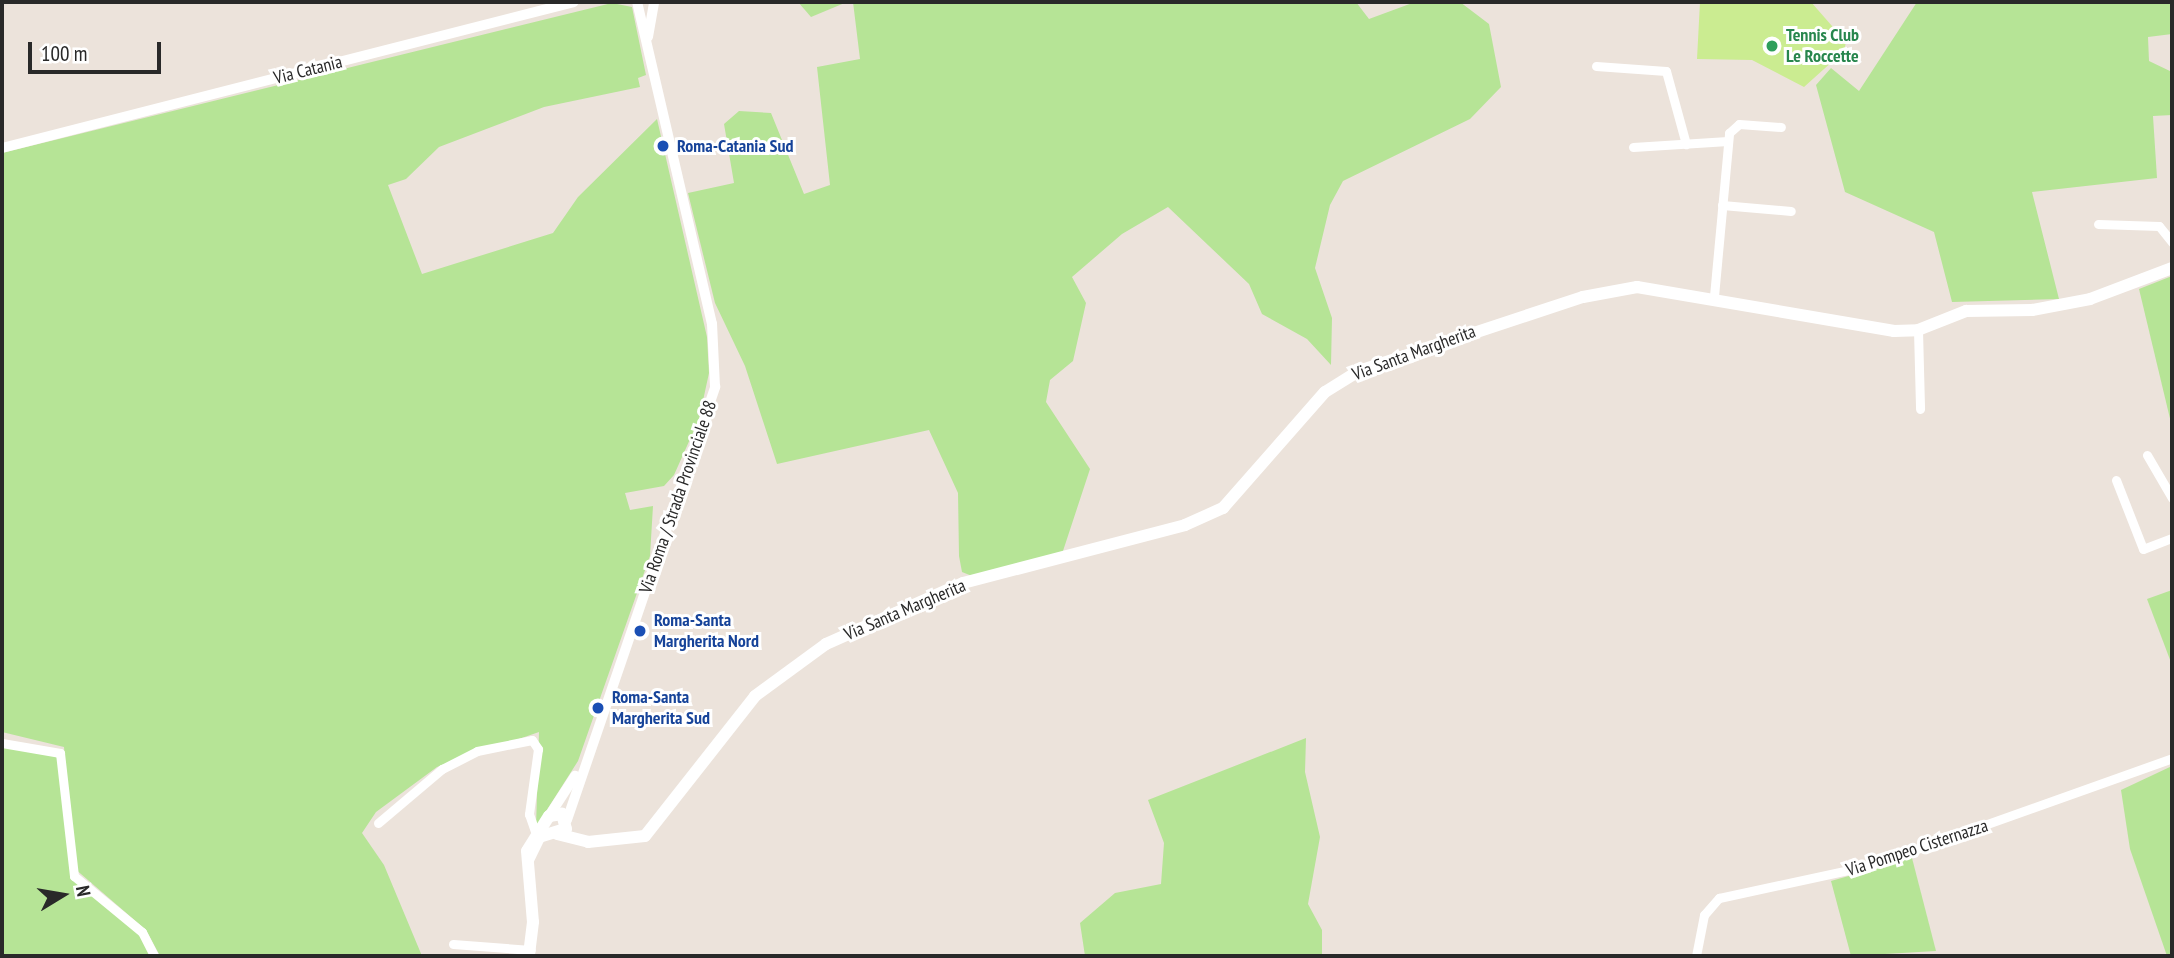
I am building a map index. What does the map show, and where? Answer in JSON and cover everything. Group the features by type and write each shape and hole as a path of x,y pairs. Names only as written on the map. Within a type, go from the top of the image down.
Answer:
{"main road":[{"name":"Via Santa Margherita","path":"554,833 601,842 645,836 666,813 755,696 818,648 963,583 1214,513 1248,487 1325,392 1347,376 1609,290 1655,286 1894,331 1918,330 1966,311 2032,310 2090,299 2172,268"},
{"path":"530,953 528,860 535,831 548,817 559,813 601,842"},
{"path":"548,817 554,833"},
{"path":"528,860 535,842 554,833 567,821"}],"street":[{"name":"Via Catania","path":"2,148 574,2"},
{"path":"654,2 651,67 638,3 654,2"},
{"path":"1596,66 1666,71 1686,144"},
{"name":"Via Roma / Strada Provinciale 88","path":"587,755 715,387 712,324 651,67"},
{"path":"1714,296 1728,141 1735,124 1781,127"},
{"path":"1633,147 1728,141"},
{"path":"1722,205 1791,211"},
{"path":"2098,224 2159,226 2172,242"},
{"path":"1918,330 1920,409"},
{"path":"2147,455 2172,498"},
{"path":"2116,480 2143,549 2172,538"},
{"path":"379,823 442,769 477,751 532,740 538,750 529,814 535,831"},
{"path":"2,743 60,753 74,876 142,932 154,956"},
{"path":"548,817 587,755"},
{"path":"567,821 587,755"},
{"name":"Via Pompeo Cisternazza","path":"1696,956 1704,915 1718,898 1872,865 2172,758"},
{"path":"453,944 530,953"}],"green space":[{"path":"798,2 847,2 811,17"},
{"path":"853,2 1356,2 1369,19 1415,2 1460,2 1489,24 1501,87 1470,119 1343,181 1330,205 1315,268 1332,318 1331,365 1307,339 1262,314 1249,284 1168,207 1122,234 1072,277 1086,303 1073,361 1050,380 1046,402 1090,469 1062,554 972,576 962,572 959,556 958,493 929,430 777,464 745,366 715,303 688,193 734,183 724,124 739,111 771,113 804,194 830,185 817,67 860,59"},
{"name":"Tennis Club Le Roccette","path":"1700,2 1811,2 1846,42 1844,51 1804,87 1752,60 1697,59"},
{"path":"1917,2 2172,2 2172,34 2148,37 2149,61 2172,72 2172,115 2153,116 2157,178 2032,192 2059,299 1952,302 1934,232 1845,192 1816,85 1831,68 1859,91"},
{"path":"612,3 632,7 646,75 638,78 640,87 544,107 439,147 406,179 388,185 422,274 553,233 578,197 657,119 707,337 709,373 699,419 674,475 664,486 625,493 630,510 653,506 650,556 578,761 536,827 539,732 437,767 376,812 362,833 384,865 422,956 160,956 146,930 74,868 64,747 2,732 2,153"},
{"path":"2172,276 2172,427 2139,289"},
{"path":"2172,590 2172,665 2147,599"},
{"path":"1306,738 1305,772 1320,837 1308,904 1322,930 1322,956 1085,956 1080,923 1115,893 1161,884 1164,843 1148,800"},
{"path":"16,746 58,757 73,880 140,934 152,956 2,956 2,747"},
{"path":"2172,766 2172,956 2167,956 2130,849 2121,790"},
{"path":"1912,858 1936,951 1851,956 1831,881"}],"place":[{"name":"Tennis Club Le Roccette","path":"1772,46"},
{"name":"Roma-Catania Sud","path":"663,146"},
{"name":"Roma-Santa Margherita Nord","path":"640,631"},
{"name":"Roma-Santa Margherita Sud","path":"598,708"}]}
